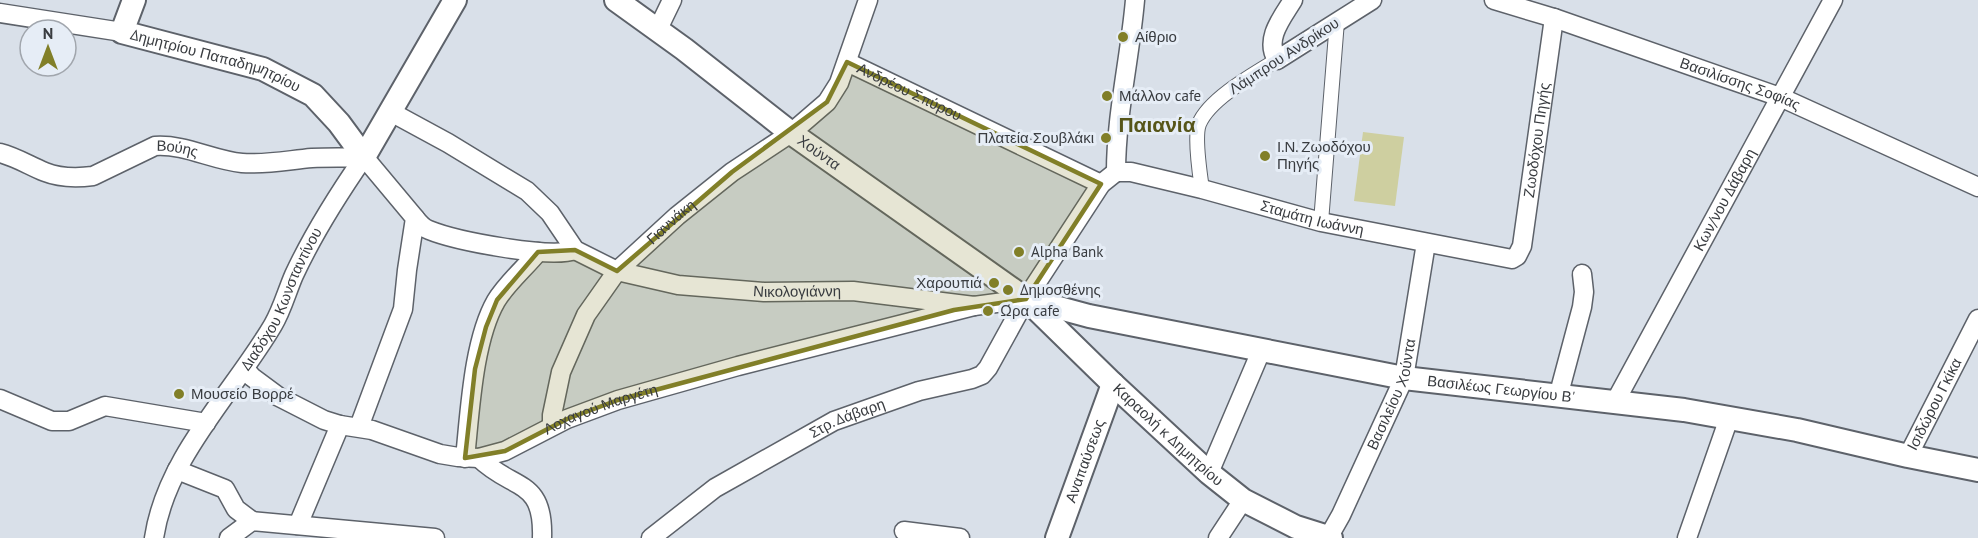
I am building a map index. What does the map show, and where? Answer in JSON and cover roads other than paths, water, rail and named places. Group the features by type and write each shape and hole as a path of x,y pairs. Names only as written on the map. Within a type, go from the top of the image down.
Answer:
{"street":[{"path":"122,32 134,0"},
{"path":"455,0 364,157 426,229 456,238 538,252 559,253 575,249"},
{"name":"Χούντα","path":"616,0 658,29 790,133 1026,299"},
{"path":"658,29 672,0"},
{"name":"Γιαννάκη","path":"552,425 561,372 586,315 617,271 678,216 732,172 790,133 827,102 839,83 868,0"},
{"path":"1116,172 1116,144 1135,0"},
{"path":"1277,60 1271,48 1273,37 1293,0"},
{"name":"Λάμπρου Ανδρίκου","path":"1202,189 1198,126 1207,110 1245,80 1372,0"},
{"name":"Βασιλίσσης Σοφίας","path":"1494,0 1554,18 1780,97 1976,183"},
{"name":"Κων/νου Δάβαρη","path":"1615,402 1833,0"},
{"name":"Δημητρίου Παπαδημητρίου","path":"0,13 21,8 262,69 313,95 339,123 364,157"},
{"name":"Ζωοδόχου Πηγής","path":"1512,259 1521,252 1554,18"},
{"path":"1321,222 1337,21"},
{"name":"Ανδρέου Σπύρου","path":"847,62 1101,184"},
{"name":"Νικολογιάννη","path":"389,111 482,163 535,197 550,213 575,249 617,271 678,285 764,292 853,291 974,306 1026,299"},
{"name":"Βούης","path":"0,153 46,173 66,177 93,176 155,146 166,145 180,146 217,159 244,163 364,157"},
{"name":"Διαδόχου Κωνσταντίνου","path":"154,538 164,498 177,470 206,423 275,323 294,275 329,207 364,157"},
{"name":"Στρ. Δάβαρη","path":"651,538 715,488 834,421 919,391 982,375 1026,299 1101,184 1116,172"},
{"name":"Σταμάτη Ιωάννη","path":"1116,172 1131,172 1202,189 1321,222 1512,259"},
{"path":"359,427 403,309 415,218"},
{"name":"Βασιλείου Χούντα","path":"1329,538 1404,378 1426,243"},
{"path":"538,252 497,300 486,327 475,369 472,458 524,487 538,501 542,538"},
{"path":"1558,397 1582,307 1584,292 1582,274"},
{"name":"Βασιλέως Γεωργίου Β'","path":"1026,299 1089,316 1404,378 1729,417 1978,470"},
{"name":"Καραολή κ Δημητρίου","path":"1026,299 1209,473 1243,500 1294,533 1329,538"},
{"name":"Λοχαγού Μαργέτη","path":"244,369 285,400 324,420 372,430 440,454 472,458 493,455 518,445 552,425 618,400 738,366 974,306"},
{"name":"Ισιδώρου Γκίκα","path":"1908,456 1978,318"},
{"path":"1958,357 1978,348"},
{"path":"1209,473 1261,351"},
{"name":"Αναπαύσεως","path":"1057,538 1113,384"},
{"path":"0,399 52,421 60,422 69,421 105,406 206,423"},
{"path":"1687,538 1729,417"},
{"path":"298,525 340,425"},
{"path":"177,470 225,489 236,509 252,521 435,538"},
{"path":"1218,538 1243,500"},
{"path":"229,538 252,521"},
{"path":"904,531 960,538"}],"place":[{"name":"Αίθριο","path":"1123,37"},
{"name":"Μάλλον cafe","path":"1107,96"},
{"name":"Πλατεία Σουβλάκι","path":"1106,138"},
{"name":"Ι.Ν. Ζωοδόχου Πηγής","path":"1265,156"},
{"name":"Alpha Bank","path":"1019,252"},
{"name":"Χαρουπιά","path":"994,283"},
{"name":"Δημοσθένης","path":"1008,290"},
{"name":"Ώρα cafe","path":"988,311"},
{"name":"Μουσείο Βορρέ","path":"179,394"}],"district":[{"name":"Παιανία","path":"1157,125"}]}
